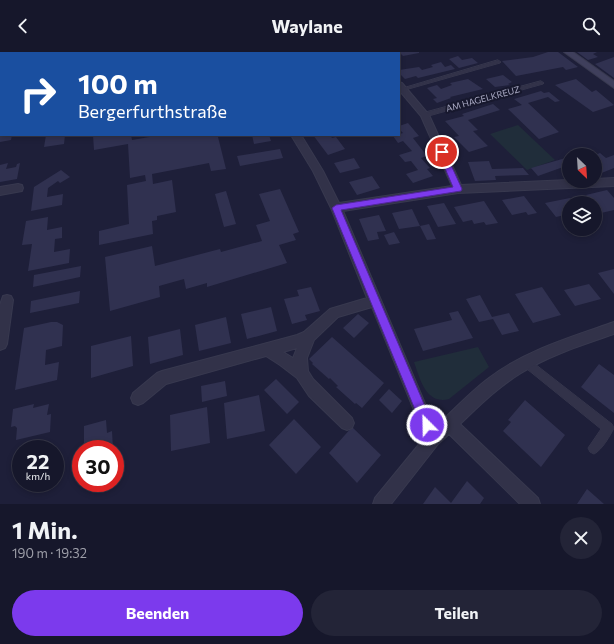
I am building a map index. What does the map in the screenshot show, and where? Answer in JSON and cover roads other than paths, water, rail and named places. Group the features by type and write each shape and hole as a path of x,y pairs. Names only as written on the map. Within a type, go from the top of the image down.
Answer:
{"street":[{"path":"568,52 614,85"},
{"path":"401,87 425,115 458,189"},
{"path":"297,136 318,171 336,208 433,438"},
{"path":"336,208 458,189 614,182"},
{"path":"0,191 18,188"},
{"path":"0,344 7,300"},
{"path":"138,398 162,378 299,341 309,336 334,313 375,300"},
{"path":"381,504 433,438 494,383 526,362 565,345 614,328"},
{"path":"301,373 300,364 303,347 309,336"},
{"path":"268,350 285,360 301,373 309,384 347,423"},
{"path":"449,424 532,504"}],"lane":[{"path":"401,87 498,62"},
{"name":"AM HAGELKREUZ","path":"425,115 542,83"},
{"path":"526,362 608,428 594,448"}]}
